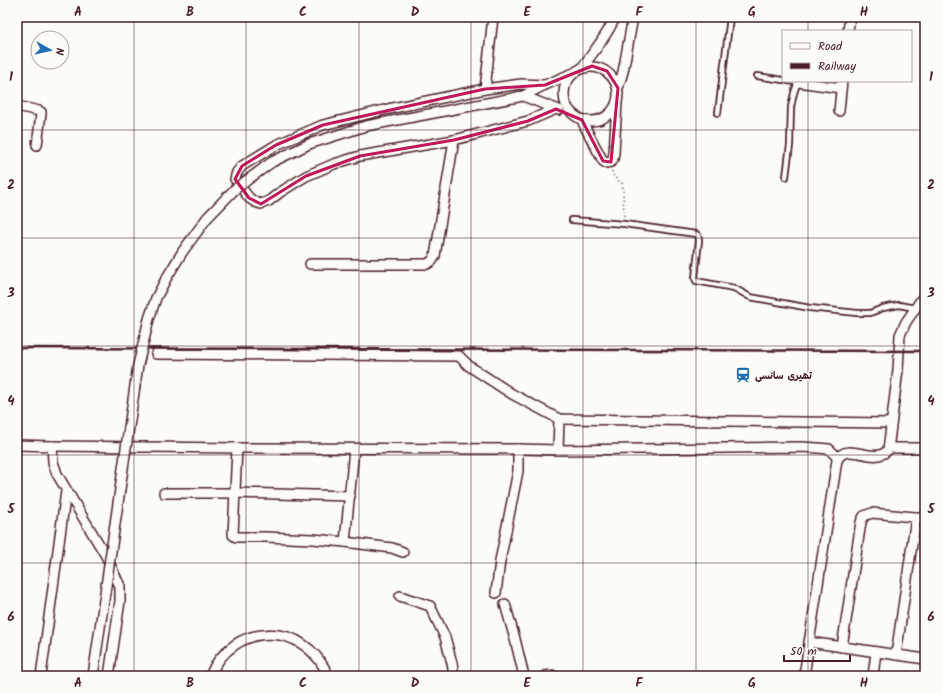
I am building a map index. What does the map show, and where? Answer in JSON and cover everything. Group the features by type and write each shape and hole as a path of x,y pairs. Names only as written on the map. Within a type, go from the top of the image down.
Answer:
{"street":[{"path":"485,89 493,17"},
{"path":"582,68 604,37 615,17"},
{"path":"572,74 565,84 563,96 567,107 570,112 579,118 603,161 606,163 611,162 614,153 618,88 623,72 633,17"},
{"path":"848,30 850,17"},
{"path":"94,676 138,365 149,319 156,298 166,279 183,250 207,218 235,189 272,162 309,144 366,126 523,96 582,68 592,66 602,68 607,71 614,78 618,88"},
{"path":"798,82 842,84 839,111"},
{"path":"545,85 520,84 485,89 388,109 323,125 276,145 242,166 237,172 235,179 249,198 261,204 269,201 306,176 347,160 360,156 454,140 528,121 556,108"},
{"path":"523,96 579,118 591,121 601,119 609,114 617,102"},
{"path":"17,106 41,112 37,145"},
{"path":"310,264 427,264 432,262 435,256 454,140"},
{"path":"804,676 837,460 842,454 853,452 872,456 881,456 886,452 888,448 898,370 900,335 903,327 925,294"},
{"path":"156,354 459,356 469,366 512,394 559,419 891,424"},
{"path":"558,450 559,419"},
{"path":"17,445 558,450 801,447 829,449 838,458"},
{"path":"52,446 54,467 66,491 106,556 120,586 120,601 110,676"},
{"path":"237,448 233,535 235,537 313,539 392,548 403,552"},
{"path":"888,448 925,448"},
{"path":"345,542 354,449"},
{"path":"496,592 500,561 518,471 518,449"},
{"path":"41,676 66,491"},
{"path":"164,493 350,496"},
{"path":"842,647 861,522 864,516 872,513 920,517 896,655"},
{"path":"400,596 430,606 445,637 454,676"},
{"path":"505,604 524,676"},
{"path":"210,676 217,662 232,646 245,639 266,634 280,635 301,643 318,657 328,676"},
{"path":"809,642 925,659"},
{"path":"873,676 876,652"}],"lane":[{"path":"718,113 730,17"},
{"path":"757,76 782,80"},
{"path":"786,177 790,145 791,107 798,82"},
{"path":"572,220 624,224 696,234 698,235 699,240 695,278 696,282 734,288 750,297 810,308 870,313 882,308 899,305 915,308"}],"path":[{"path":"611,162 612,175 616,180 622,183 624,224"}],"highlighted area":[{"path":"592,66 607,71 618,88 611,162 603,161 582,120 556,109 528,121 454,140 360,156 306,176 261,204 249,198 235,179 242,166 276,145 323,125 485,89 545,85"}],"railway":[{"path":"17,348 925,351"}],"place":[{"name":"تھیری سانسی","path":"743,375"}]}
